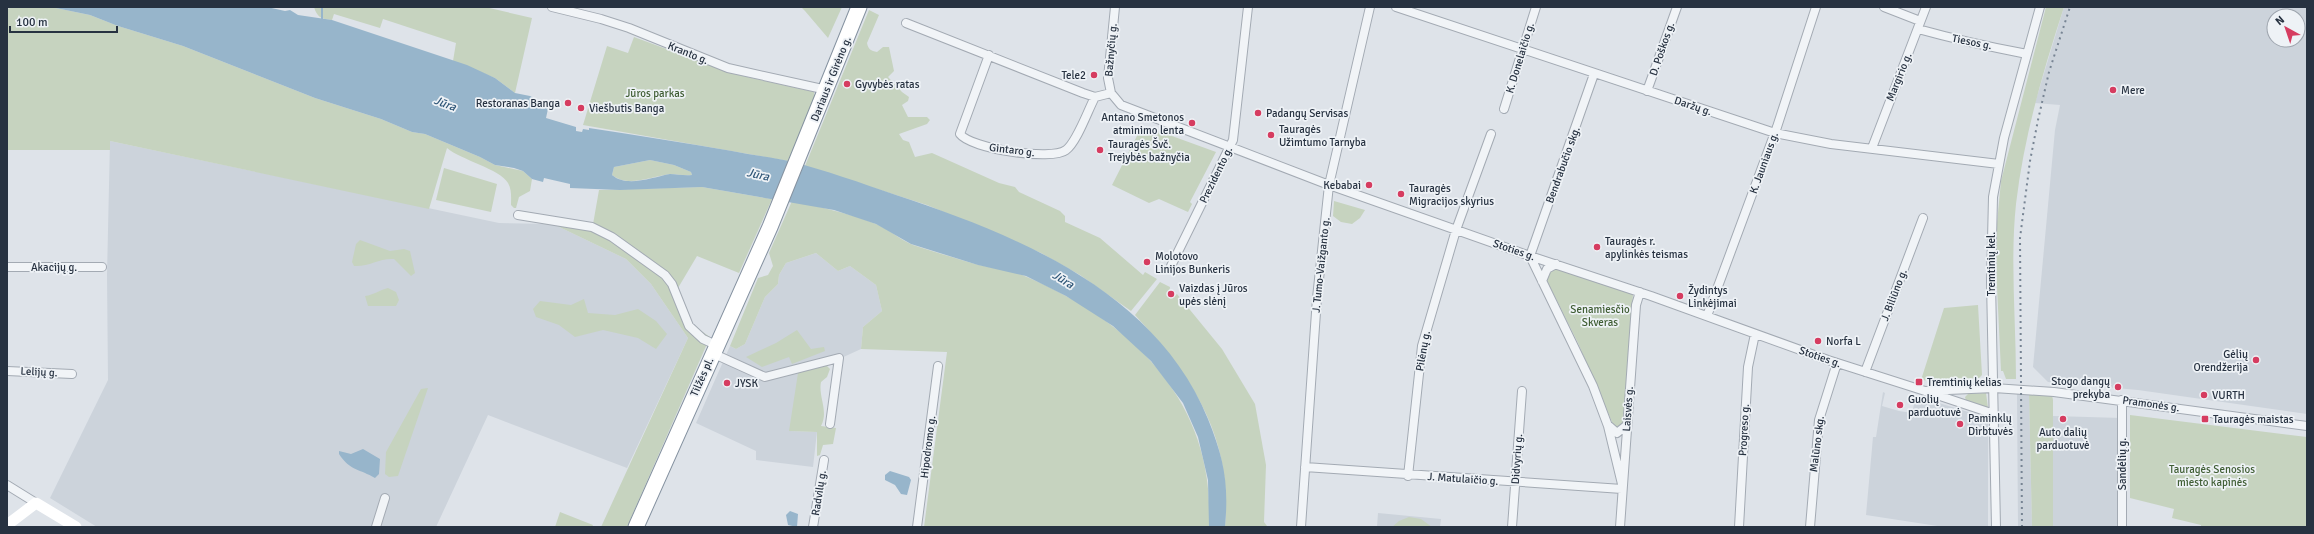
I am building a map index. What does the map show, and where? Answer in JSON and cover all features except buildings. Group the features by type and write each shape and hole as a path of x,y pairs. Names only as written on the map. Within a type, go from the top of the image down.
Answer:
{"highway":[{"name":"Dariaus ir Girėno g.","path":"770,227 827,90 859,7"},
{"name":"Tilžės pl.","path":"636,527 714,349 770,227"}],"main road":[{"path":"7,525 36,503 76,527"}],"street":[{"name":"Kranto g.","path":"552,7 622,26 728,68 827,90"},
{"name":"Bažnyčių g.","path":"1111,93 1108,78 1115,7"},
{"name":"Prezidento g.","path":"1171,266 1230,147 1238,112 1248,7"},
{"name":"J. Tumo-Vaižganto g.","path":"1300,527 1317,298 1329,185 1370,7"},
{"name":"Daržų g.","path":"1396,7 1774,133 1811,141 1999,164"},
{"name":"K. Donelaičio g.","path":"1504,109 1536,7"},
{"name":"D. Poškos g.","path":"1647,91 1677,7"},
{"name":"K. Jauniaus g.","path":"1707,316 1774,133 1816,7"},
{"name":"Tiesos g.","path":"1884,7 1919,25 1966,43 1980,43 2027,54"},
{"name":"Margirio g.","path":"1872,148 1926,7"},
{"name":"Tremtinių kel.","path":"1996,527 1991,239 1994,197 1999,164 2040,7"},
{"path":"906,24 1095,97 1111,93"},
{"name":"Gintaro g.","path":"989,55 960,134 990,149 1052,154 1064,152 1072,143 1095,97"},
{"name":"Bendrabučio skg.","path":"1530,256 1594,74"},
{"name":"Stoties g.","path":"1111,93 1118,102 1132,110 1329,185 1530,256 1640,292 1837,363 1994,414"},
{"path":"1456,230 1491,134"},
{"path":"518,215 592,227 612,236 665,275 672,284 689,326 703,339 714,349 765,377 839,358 830,424"},
{"name":"J. Biliūno g.","path":"1865,372 1923,218"},
{"name":"Pilėnų g.","path":"1408,476 1422,346 1456,230"},
{"path":"1530,256 1593,386 1608,426 1622,486"},
{"path":"1542,281 1547,269 1556,264"},
{"name":"Akacijų g.","path":"7,267 102,267"},
{"name":"Laisvės g.","path":"1620,527 1636,304 1640,292"},
{"name":"Progreso g.","path":"1739,527 1748,367 1755,334"},
{"name":"Malūno skg.","path":"1810,527 1819,420 1837,363"},
{"name":"Hipodromo g.","path":"918,527 938,366"},
{"name":"Lelijų g.","path":"7,371 72,374"},
{"name":"Stoties g.","path":"1925,391 1994,388"},
{"name":"Pramonės g.","path":"1994,388 2054,392 2122,400 2307,426"},
{"path":"1963,405 1961,397 1966,389"},
{"name":"Didvyrių g.","path":"1512,527 1522,391"},
{"name":"Sandėlių g.","path":"2122,400 2122,527"},
{"path":"1608,426 1617,434 1627,425"},
{"name":"Radvilų g.","path":"814,527 824,460"},
{"name":"J. Matulaičio g.","path":"1305,467 1516,483 1622,486"},
{"path":"7,485 36,503"},
{"path":"376,527 385,498"}],"shaded area":[{"path":"2064,7 2307,7 2307,414 2138,390 2048,382 2033,367 2055,130 2060,105 2035,103"},
{"path":"110,141 499,223 553,224 626,259 651,284 688,338 627,468 488,415 436,527 97,527 50,498 108,380 107,275"},
{"path":"816,253 838,271 850,266 876,285 882,311 863,327 861,349 826,365 790,431 817,432 813,467 756,460 756,451 696,423 730,346 736,349 745,344 765,297 778,284 779,275 786,263"},
{"path":"1883,392 1885,393 1882,406 1899,411 1912,413 1916,396 1988,418 1988,527 1944,527 1866,515 1873,437 1876,437"},
{"path":"2017,394 2029,394 2032,527 2018,527"},
{"path":"2053,416 2122,418 2122,527 2053,527"},
{"path":"1378,513 1441,519 1440,527 1377,527"}],"green space":[{"path":"14,7 51,7 90,15 118,26 183,46 315,98 381,119 412,132 425,134 480,157 495,165 523,171 532,179 530,191 519,197 516,208 514,208 511,205 510,188 504,178 489,169 461,157 447,148 429,209 110,141 110,150 7,150 7,9"},
{"path":"314,7 485,7 532,18 515,93 495,78 453,61 456,43 383,19 380,28 334,14 332,20 325,19 318,15"},
{"path":"801,7 842,7 828,38 805,11"},
{"path":"2046,7 2064,7 2035,104 2019,179 2013,247 2016,379 2006,379 2003,371 2001,371 1995,244 2001,181"},
{"path":"869,10 879,15 867,43 868,47 877,52 883,47 889,47 894,71 888,77 902,92 909,97 908,101 902,105 908,117 927,117 930,120 927,124 899,134 903,140 909,142 915,157 932,153 999,183 1015,187 1019,192 1060,211 1065,216 1065,222 1100,238 1143,275 1145,272 1157,279 1131,311 1080,275 1041,253 927,205 805,166"},
{"name":"Jūros parkas","path":"634,37 734,74 814,92 815,98 788,161 583,125 607,46 628,53"},
{"path":"1141,128 1150,128 1216,152 1190,202 1192,204 1188,212 1159,199 1149,203 1112,185"},
{"path":"650,160 674,165 691,172 692,175 670,174 641,180 625,181 612,175 614,167"},
{"path":"444,168 497,184 491,212 436,200"},
{"path":"702,187 772,199 739,273 697,256 678,288 690,323 710,337 627,527 601,527 688,338 651,284 626,259 553,224 592,230 599,190"},
{"path":"792,201 866,220 881,226 908,243 921,248 1027,277 1066,296 1102,318 1133,344 1161,373 1183,406 1199,442 1208,483 1209,527 924,527 947,352 861,349 863,327 882,311 876,285 850,266 838,271 816,253 786,263 779,275 778,284 765,297 745,344 736,349 730,346 758,278 768,275 773,266 769,253"},
{"path":"1334,201 1365,210 1360,218 1352,224 1341,222 1333,216"},
{"path":"360,240 390,251 404,249 410,251 415,273 411,276 394,259 354,266 352,262 356,244"},
{"name":"Senamiesčio Skveras","path":"1555,268 1630,292 1633,295 1623,424 1615,429 1578,343 1547,281 1549,273"},
{"path":"1160,282 1170,287 1169,296 1173,297 1177,294 1222,349 1255,404 1266,465 1264,522 1267,526 1276,527 1225,527 1226,495 1222,465 1215,437 1205,411 1175,362 1135,315"},
{"path":"388,288 396,292 399,300 396,306 368,306 365,296"},
{"path":"584,299 588,313 615,315 638,309 656,321 667,334 656,349 638,338 603,330 575,337 559,325 536,317 533,309 540,301 571,305"},
{"path":"1978,305 1982,375 1979,378 1932,381 1921,380 1944,308"},
{"path":"797,330 811,349 824,347 825,351 792,364 789,357 762,367 746,357 776,343"},
{"path":"826,365 830,369 827,377 821,382 820,388 824,409 821,426 836,428 833,444 823,445 820,455 817,456 817,432 789,431 798,373"},
{"path":"428,388 398,476 389,477 385,474 386,452 421,389"},
{"path":"1986,393 1988,408 1966,401 1965,397 1968,394"},
{"path":"2029,394 2052,395 2053,400 2053,527 2032,527"},
{"name":"Tauragės Senosios miesto kapinės","path":"2130,415 2307,437 2307,527 2201,527 2201,525 2172,518 2174,509 2130,498"},
{"path":"560,512 593,525 592,527 555,527"},
{"path":"1409,517 1421,519 1432,527 1392,527 1399,521"}],"water":[{"name":"Jūra","path":"51,7 267,7 285,11 290,10 298,15 332,20 467,65 495,78 515,93 530,96 549,104 546,118 576,127 576,131 582,132 583,129 589,130 589,128 789,161 856,181 988,229 1034,250 1078,274 1118,302 1154,336 1185,374 1208,419 1218,447 1226,484 1225,527 1209,527 1208,480 1198,437 1183,403 1151,361 1113,326 1066,296 1026,276 978,265 911,244 876,224 834,210 702,187 620,190 570,188 570,184 544,178 543,182 532,179 523,171 495,165 480,157 425,134 412,132 381,119 315,98 183,46 118,26 90,15","holes":["650,160 674,165 691,172 692,175 670,174 632,181 618,179 612,175 614,167"]},
{"path":"363,449 380,459 379,474 375,478 351,467 339,454 339,451 351,454"},
{"path":"890,471 909,477 911,480 907,495 901,494 895,485 885,480 885,475"},
{"path":"790,511 798,514 797,527 788,525 786,515"}],"waterway":[{"path":"322,7 322,20"}],"railway":[{"path":"2022,527 2020,238 2030,161 2038,120 2049,72 2070,7"}],"place":[{"name":"Tele2","path":"1094,75"},
{"name":"Gyvybės ratas","path":"847,84"},
{"name":"Mere","path":"2113,90"},
{"name":"Restoranas Banga","path":"568,103"},
{"name":"Viešbutis Banga","path":"581,108"},
{"name":"Padangų Servisas","path":"1258,113"},
{"name":"Antano Smetonos atminimo lenta","path":"1192,123"},
{"name":"Tauragės Užimtumo Tarnyba","path":"1271,135"},
{"name":"Tauragės Švč. Trejybės bažnyčia","path":"1100,150"},
{"name":"Kebabai","path":"1369,185"},
{"name":"Tauragės Migracijos skyrius","path":"1401,194"},
{"name":"Tauragės r. apylinkės teismas","path":"1597,247"},
{"name":"Molotovo Linijos Bunkeris","path":"1147,262"},
{"name":"Vaizdas į Jūros upės slėnį","path":"1171,294"},
{"name":"Žydintys Linkėjimai","path":"1680,296"},
{"name":"Norfa L","path":"1818,341"},
{"name":"Gėlių Orendžerija","path":"2256,360"},
{"name":"Tremtinių kelias","path":"1919,382"},
{"name":"JYSK","path":"727,383"},
{"name":"Stogo dangų prekyba","path":"2118,387"},
{"name":"VURTH","path":"2204,395"},
{"name":"Guolių parduotuvė","path":"1900,405"},
{"name":"Auto dalių parduotuvė","path":"2063,419"},
{"name":"Tauragės maistas","path":"2205,419"},
{"name":"Paminklų Dirbtuvės","path":"1960,424"}]}
